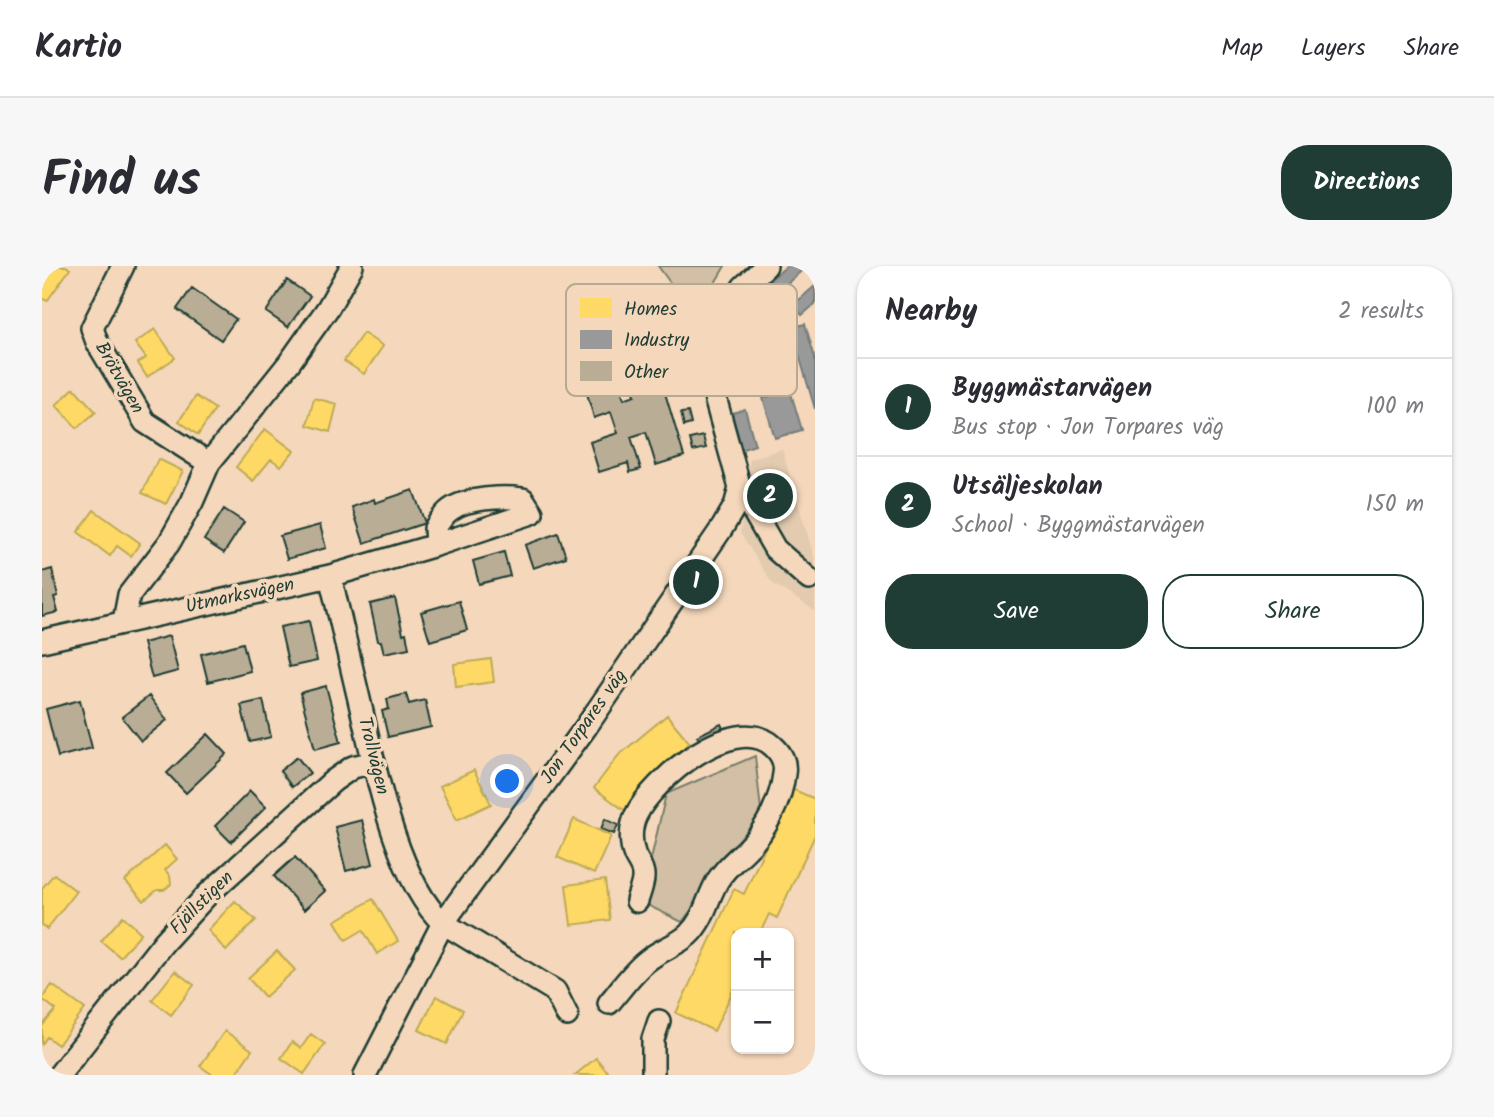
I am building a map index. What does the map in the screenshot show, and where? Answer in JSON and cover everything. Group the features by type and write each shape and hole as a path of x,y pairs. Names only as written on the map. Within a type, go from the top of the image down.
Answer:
{"street":[{"name":"Brötvägen","path":"123,266 92,328 97,342 145,422 209,463"},
{"path":"746,284 766,266"},
{"path":"124,621 129,595 169,543 192,502 209,463 297,352 328,308 350,267"},
{"path":"715,396 740,488 775,549 809,579"},
{"name":"Jon Torpares väg","path":"365,1075 443,923 586,727 735,506 740,488"},
{"name":"Utmarksvägen","path":"42,641 330,576 436,545"},
{"name":"Trollvägen","path":"330,576 374,762 397,844 429,911 443,923"},
{"path":"609,1003 647,960 687,936 706,910 712,889 721,876 763,831 785,773 784,760 779,751 768,742 753,737 726,739 706,748 662,784 643,804 634,818 631,838 633,852 644,877 637,901"},
{"name":"Fjällstigen","path":"60,1075 164,942 207,895 333,781 353,767 374,762"},
{"path":"443,923 555,991 567,1015"},
{"path":"653,1075 653,1039 659,1021"}],"shaded area":[{"path":"658,266 725,266 714,284 671,284"},
{"path":"782,449 815,560 815,611 772,583 740,533 750,459"},
{"path":"755,756 762,819 682,922 641,902 666,794"}],"building: Homes":[{"path":"42,266 66,266 70,269 47,301 42,298"},
{"path":"155,329 175,358 147,377 138,363 146,358 135,343"},
{"path":"363,333 383,346 364,374 344,361"},
{"path":"74,388 96,412 77,428 56,405"},
{"path":"196,396 215,409 198,435 179,421"},
{"path":"314,398 337,404 330,432 307,425"},
{"path":"265,429 294,451 281,466 271,459 253,481 236,467"},
{"path":"158,459 183,471 166,504 142,493"},
{"path":"94,510 140,543 131,556 117,546 110,556 78,532"},
{"path":"491,659 494,682 456,687 454,664"},
{"path":"667,715 694,748 628,813 594,788 618,756"},
{"path":"474,770 491,804 457,820 440,786"},
{"path":"792,789 815,799 815,835 777,918 769,914 762,928 731,928 731,995 714,1031 676,1013 734,889 744,894"},
{"path":"574,819 611,836 594,874 557,857"},
{"path":"165,845 177,859 165,870 170,876 171,884 164,890 157,890 144,901 125,881"},
{"path":"54,874 76,891 47,929 42,925 42,888"},
{"path":"605,880 610,920 571,925 566,885"},
{"path":"373,899 398,941 377,954 363,930 346,940 335,921"},
{"path":"235,901 256,920 226,951 208,930"},
{"path":"123,916 141,933 120,957 101,941"},
{"path":"277,951 295,970 265,997 248,978"},
{"path":"175,971 194,985 171,1015 152,1000"},
{"path":"52,985 85,1009 58,1045 47,1037 42,1044 42,1026 56,1010 42,999"},
{"path":"436,996 463,1010 447,1044 419,1030"},
{"path":"225,1031 252,1050 235,1075 213,1075 200,1066"},
{"path":"311,1034 325,1044 304,1074 281,1058 292,1042 301,1048"},
{"path":"596,1058 610,1075 575,1075"}],"building: Industry":[{"path":"787,266 807,266 786,284 766,283"},
{"path":"815,286 815,304 802,315 797,309 797,302"},
{"path":"805,324 815,358 815,409 797,348 797,326"},
{"path":"792,396 802,430 775,438 763,398"},
{"path":"745,409 755,445 740,450 730,414"}],"building: Other":[{"path":"287,280 310,296 288,327 266,312"},
{"path":"192,288 236,319 221,340 177,309"},
{"path":"588,396 623,396 624,399 632,396 666,396 684,456 656,465 646,432 631,437 641,469 630,472 628,463 599,472 590,442 618,433 611,412 594,418"},
{"path":"688,412 691,424 684,426 681,413"},
{"path":"703,436 706,448 693,451 690,439"},
{"path":"413,490 425,523 364,543 352,507 374,499 375,503"},
{"path":"224,509 244,522 224,553 204,540"},
{"path":"320,525 326,548 287,559 280,536"},
{"path":"558,533 566,557 533,568 525,545"},
{"path":"504,552 510,576 479,584 473,561"},
{"path":"52,569 58,596 54,597 58,612 42,616 42,572"},
{"path":"395,598 409,648 384,653 381,641 378,641 370,604"},
{"path":"459,601 467,630 430,641 421,612"},
{"path":"309,621 317,661 289,667 280,627"},
{"path":"169,636 178,671 152,678 143,643"},
{"path":"243,643 250,671 208,682 201,654"},
{"path":"326,686 341,742 315,749 300,693"},
{"path":"406,694 409,704 425,700 431,727 388,737 382,711 389,709 387,699"},
{"path":"149,696 167,720 141,741 122,717"},
{"path":"80,700 92,748 58,757 46,709"},
{"path":"263,700 271,737 250,742 241,705"},
{"path":"721,724 725,733 702,745 697,736"},
{"path":"208,734 227,754 186,793 167,773"},
{"path":"297,757 310,773 292,787 280,771"},
{"path":"250,791 266,807 231,842 215,826"},
{"path":"605,819 618,825 614,834 601,829"},
{"path":"362,820 373,864 346,871 335,827"},
{"path":"295,857 325,891 304,910 274,876"}],"place":[{"name":"Utsäljeskolan","path":"770,496"},
{"name":"Byggmästarvägen","path":"696,582"}]}
